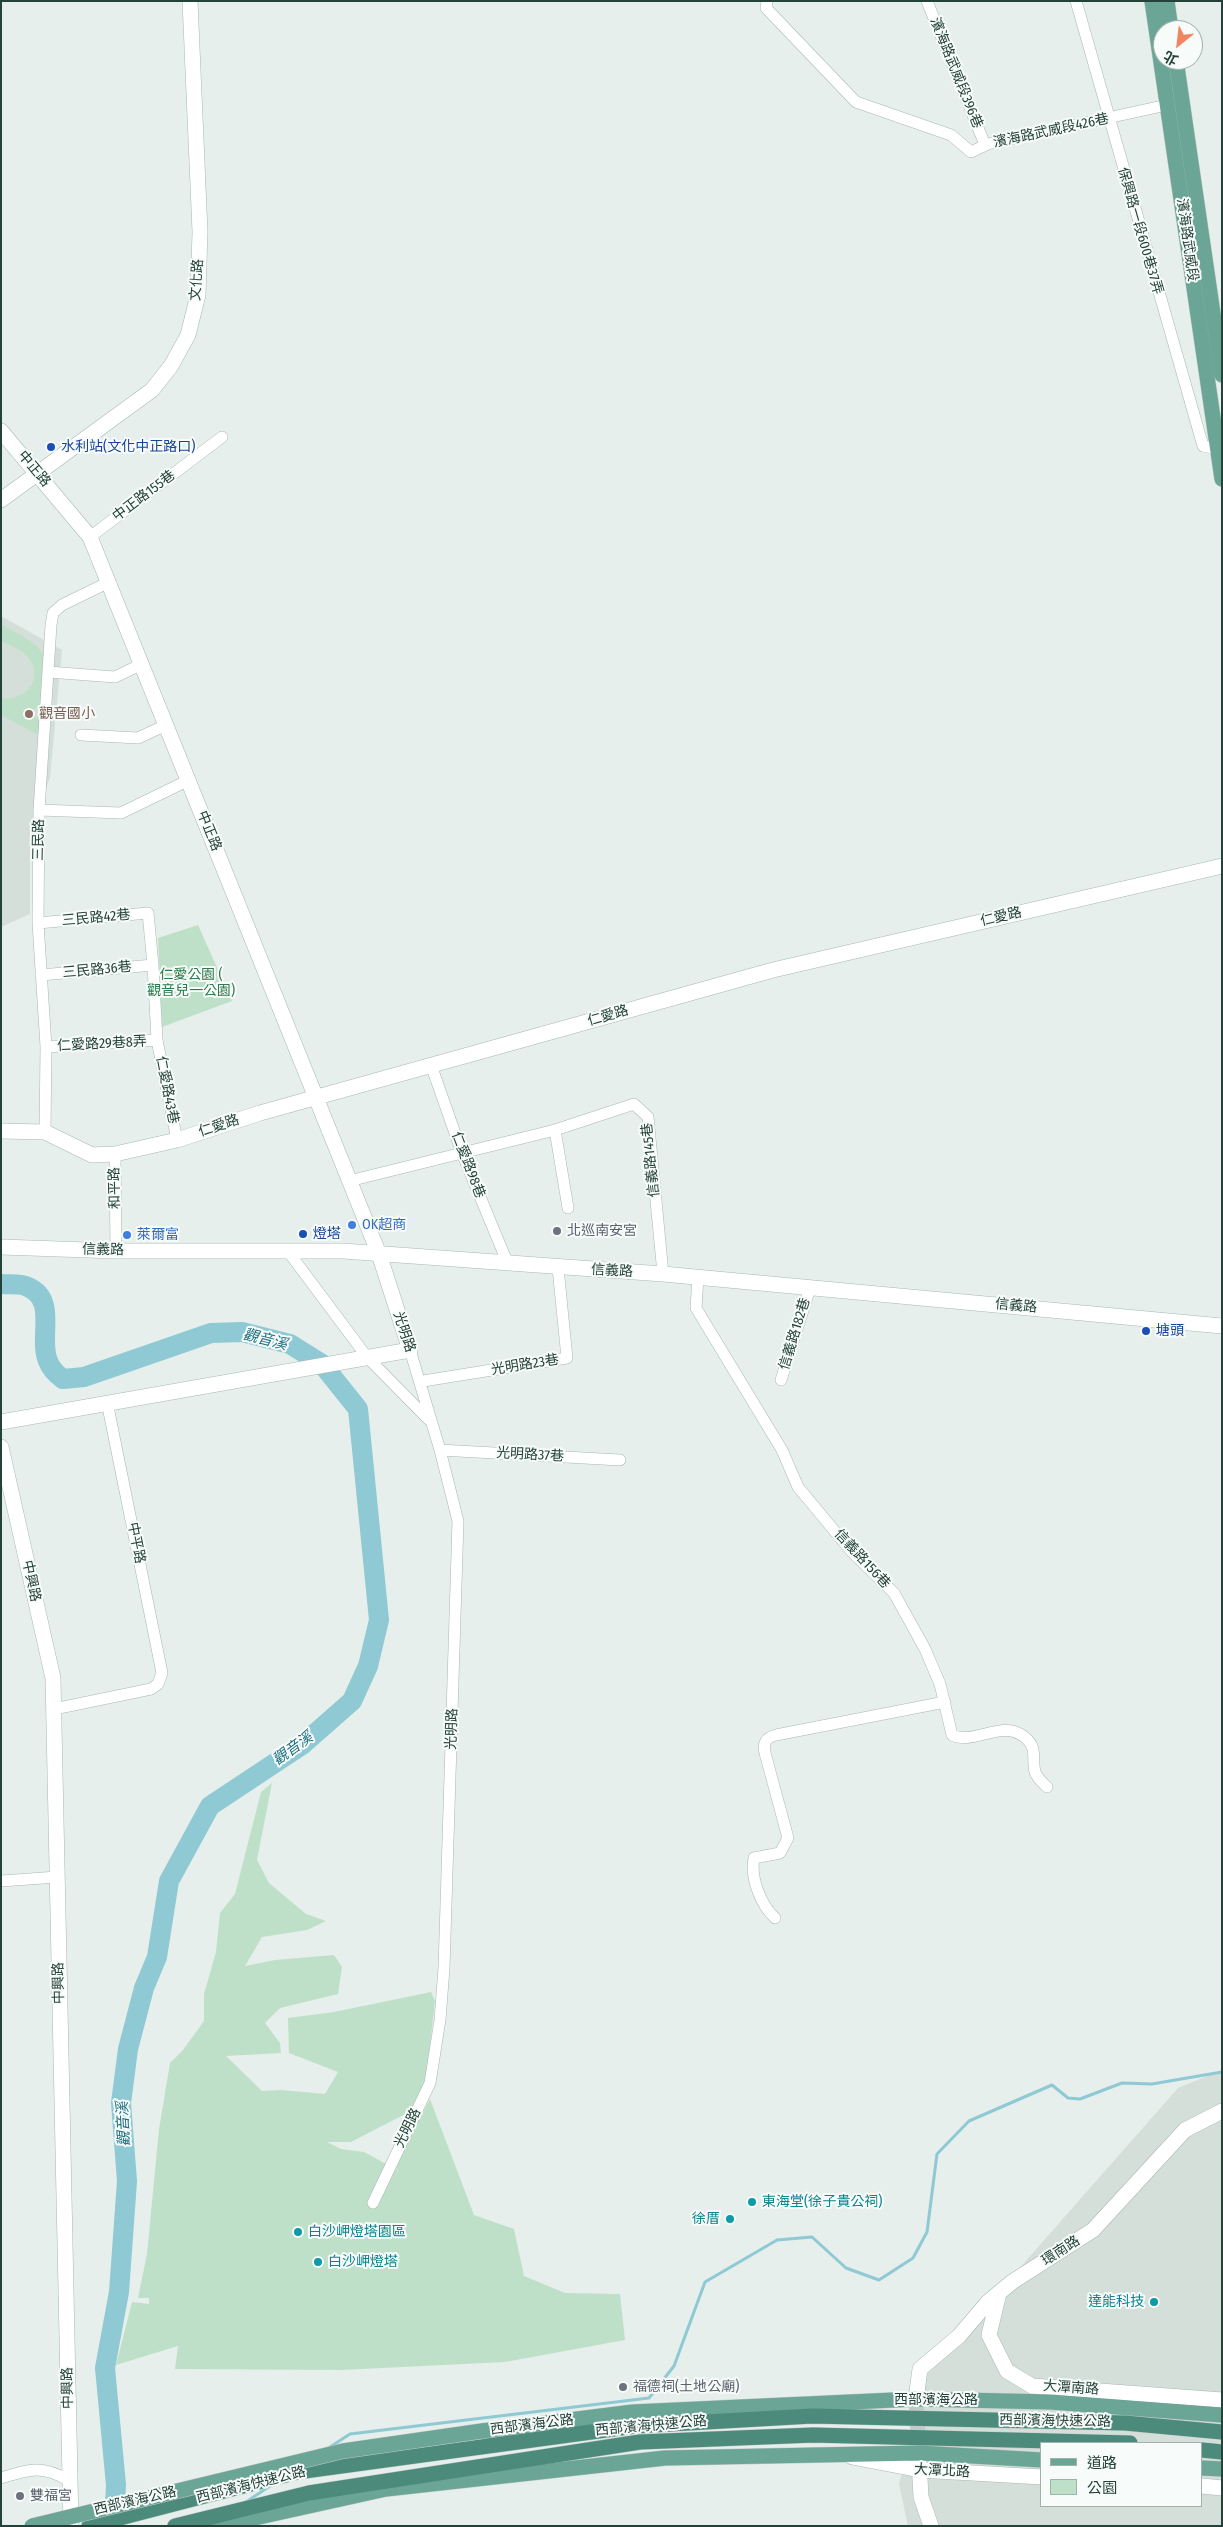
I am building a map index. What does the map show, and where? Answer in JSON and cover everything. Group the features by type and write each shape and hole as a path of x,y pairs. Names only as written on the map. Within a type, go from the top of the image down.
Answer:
{"highway":[{"name":"西部濱海快速公路","path":"89,2526 297,2472 483,2438 635,2426 812,2416 1126,2423 1222,2432"},
{"name":"西部濱海快速公路","path":"175,2526 309,2493 640,2442 813,2435 1090,2442"},
{"path":"1203,2450 1222,2452"}],"main road":[{"name":"濱海路武威段","path":"1152,1 1222,479"},
{"path":"1167,1 1170,20"},
{"name":"濱海路武威段","path":"1177,70 1222,375"},
{"name":"西部濱海公路","path":"32,2526 343,2452 483,2438 633,2412 916,2399 1051,2402 1222,2416"},
{"path":"218,2526 386,2489 665,2458 919,2453 1040,2460"},
{"path":"1203,2468 1222,2469"}],"street":[{"name":"文化路","path":"1,500 152,390 171,366 188,335 198,295 200,232 190,1"},
{"name":"濱海路武威段426巷","path":"767,1 766,8 856,102 950,135 971,152 985,146 1167,105"},
{"name":"濱海路武威段396巷","path":"927,1 985,146"},
{"name":"保興路一段600巷37弄","path":"1076,1 1203,446 1217,449"},
{"name":"中正路","path":"1,431 90,537 379,1254"},
{"name":"中正路155巷","path":"90,537 222,437"},
{"name":"三民路","path":"45,1132 46,1047 38,922 39,810 48,672 54,613 62,605 109,582"},
{"path":"48,672 114,677 142,664"},
{"path":"81,735 138,738 166,726"},
{"path":"39,810 121,813 189,780"},
{"name":"仁愛路","path":"1,1131 45,1132 92,1155 115,1154 177,1140 316,1097 773,970 1222,866"},
{"name":"三民路42巷","path":"38,922 148,913 157,1040"},
{"name":"三民路36巷","path":"41,975 153,965"},
{"name":"仁愛路29巷8弄","path":"46,1047 157,1040"},
{"name":"仁愛路43巷","path":"157,1040 177,1140"},
{"name":"仁愛路98巷","path":"431,1065 462,1153 508,1264"},
{"name":"信義路145巷","path":"555,1130 634,1104 648,1117 663,1274"},
{"path":"349,1181 555,1130 568,1208"},
{"name":"和平路","path":"115,1154 116,1251"},
{"name":"信義路","path":"1,1247 116,1251 287,1250 379,1254 663,1274 1222,1326"},
{"path":"287,1250 359,1359 430,1421"},
{"name":"光明路","path":"373,2203 430,2083 440,2020 445,1958 458,1521 440,1450 379,1254"},
{"name":"光明路23巷","path":"423,1381 567,1358 558,1268"},
{"name":"信義路156巷","path":"698,1277 696,1308 782,1450 798,1486 852,1552 894,1593 925,1649 940,1684 950,1732 955,1736 1009,1731 1020,1734 1034,1751 1035,1772 1047,1787"},
{"name":"信義路182巷","path":"781,1380 810,1288"},
{"path":"1,1422 410,1350"},
{"name":"中平路","path":"54,1709 151,1689 158,1684 162,1672 107,1402"},
{"name":"中興路","path":"1,1446 53,1678 71,2526"},
{"name":"光明路37巷","path":"440,1450 620,1460"},
{"path":"775,1918 765,1908 752,1866 754,1858 780,1853 788,1838 765,1753 764,1745 766,1739 776,1735 945,1702"},
{"path":"1,1881 57,1877"},
{"name":"環南路","path":"916,2399 920,2369 959,2336 999,2293 1012,2282 1093,2230 1185,2130 1222,2111"},
{"name":"大潭南路","path":"999,2293 989,2335 1007,2371 1032,2386 1222,2400"},
{"path":"919,2453 921,2497 931,2526"},
{"name":"大潭北路","path":"843,2455 920,2470 1040,2476"},
{"path":"1,2478 38,2468 53,2472 70,2481"},
{"path":"1203,2486 1222,2488"}],"shaded area":[{"name":"觀音國小","path":"1,616 62,650 50,778 30,825 30,914 1,927"},
{"path":"1222,2070 1222,2526 908,2526 899,2484 928,2372 1178,2088"}],"green space":[{"path":"1,624 35,645 45,659 47,699 40,706 27,712 44,721 40,736 1,715 1,698 17,697 24,693 33,682 34,668 24,654 1,641"},
{"name":"仁愛公園 ( 觀音兒一公園)","path":"198,925 232,1001 162,1027 158,938"},
{"path":"272,1783 257,1860 269,1883 306,1914 326,1921 307,1930 262,1937 245,1966 275,1960 334,1955 342,1967 338,1994 280,2008 265,2023 280,2043 281,2053 226,2056 262,2091 281,2090 325,2094 338,2072 289,2053 288,2018 334,2012 431,1992 435,2001 426,2080 411,2111 351,2142 327,2142 341,2149 364,2152 399,2171 394,2166 430,2099 474,2215 514,2229 524,2276 565,2293 620,2294 625,2340 505,2362 341,2370 175,2369 178,2346 116,2365 132,2302 149,2304 149,2298 138,2298 147,2254 159,2129 170,2063 183,2050 204,2021 204,1994 216,1952 220,1913 235,1894 261,1792"}],"waterway":[{"name":"觀音溪","path":"1,1284 25,1286 37,1293 45,1310 45,1342 48,1361 56,1373 63,1379 84,1377 211,1333 242,1332 290,1344 322,1364 358,1409 379,1620 368,1666 352,1701 302,1745 210,1806 169,1881 157,1957 144,1988 128,2049 121,2103 127,2181 119,2292 105,2368 116,2485 114,2525"},
{"path":"330,2447 350,2434 649,2398 674,2366 705,2282 777,2240 812,2237 846,2268 879,2280 913,2258 927,2232 937,2154 969,2121 1052,2085 1068,2098 1080,2099 1122,2083 1152,2084 1222,2072"},
{"path":"246,2502 270,2486"}],"tunnel":[{"path":"916,2399 919,2449"}],"place":[{"name":"水利站(文化中正路口)","path":"51,447"},
{"name":"觀音國小","path":"29,714"},
{"name":"OK超商","path":"352,1225"},
{"name":"北巡南安宮","path":"557,1231"},
{"name":"燈塔","path":"303,1234"},
{"name":"萊爾富","path":"127,1235"},
{"name":"塘頭","path":"1146,1331"},
{"name":"東海堂(徐子貴公祠)","path":"752,2202"},
{"name":"徐厝","path":"730,2219"},
{"name":"白沙岬燈塔園區","path":"298,2232"},
{"name":"白沙岬燈塔","path":"318,2262"},
{"name":"達能科技","path":"1154,2302"},
{"name":"福德祠(土地公廟)","path":"623,2387"},
{"name":"雙福宮","path":"20,2496"}]}
